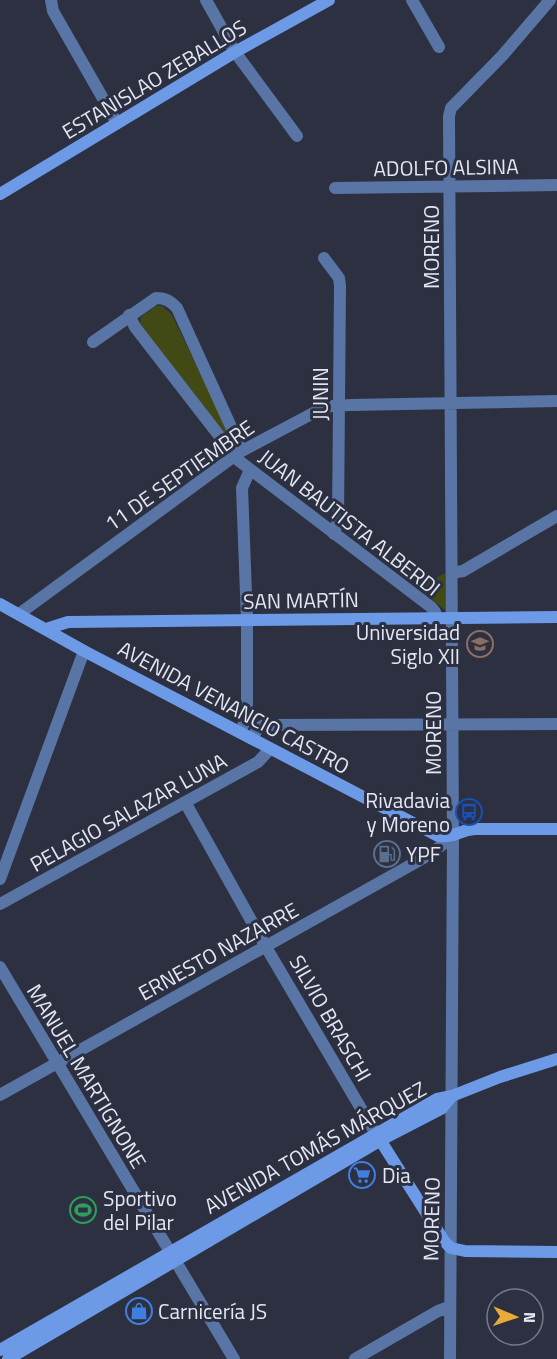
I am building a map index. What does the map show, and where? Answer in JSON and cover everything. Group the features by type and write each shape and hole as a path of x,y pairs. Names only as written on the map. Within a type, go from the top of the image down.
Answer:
{"street":[{"path":"51,0 53,11 117,123"},
{"path":"206,0 235,52 297,136"},
{"name":"ESTANISLAO ZEBALLOS","path":"0,194 235,52 329,0"},
{"path":"412,0 439,47"},
{"name":"MORENO","path":"450,1359 453,837 449,116 451,108 502,56 550,0"},
{"name":"ADOLFO ALSINA","path":"334,188 557,185"},
{"name":"JUNIN","path":"324,258 339,278 340,286 338,520 334,534"},
{"name":"JUAN BAUTISTA ALBERDI","path":"239,453 177,308 166,299 156,298 129,315 135,327 239,453 250,470 431,606 436,618"},
{"path":"93,342 129,315"},
{"name":"11 DE SEPTIEMBRE","path":"19,614 239,453 310,414 330,406 557,401"},
{"path":"246,735 247,620 242,488 250,470"},
{"name":"JUAN BAUTISTA ALBERDI","path":"452,573 463,571 557,516"},
{"name":"AVENIDA VENANCIO CASTRO","path":"0,604 84,651 433,833 453,837"},
{"name":"SAN MARTÍN","path":"46,629 68,622 557,617"},
{"path":"0,879 84,651"},
{"path":"246,735 264,725 557,724"},
{"name":"PELAGIO SALAZAR LUNA","path":"0,904 258,762 270,748"},
{"name":"SILVIO BRASCHI","path":"185,802 266,947 378,1137 436,1231 451,1248"},
{"path":"453,837 475,828 557,829"},
{"name":"ERNESTO NAZARRE","path":"0,1095 427,856 453,837"},
{"name":"MANUEL MARTIGNONE","path":"0,967 234,1359"},
{"name":"AVENIDA TOMÁS MÁRQUEZ","path":"8,1359 172,1257 378,1137 437,1099 452,1096 500,1077 557,1059"},
{"path":"451,1248 465,1251 557,1252"},
{"name":"AVENIDA TOMÁS MÁRQUEZ","path":"0,1350 172,1257"},
{"path":"355,1359 438,1311 449,1307"}],"green space":[{"path":"156,306 162,306 172,315 230,438 227,438 140,325 141,317"},
{"path":"445,573 446,611 418,588"}],"place":[{"name":"Universidad Siglo XII","path":"480,644"},
{"name":"Rivadavia y Moreno","path":"469,812"},
{"name":"YPF","path":"387,854"},
{"name":"Dia","path":"362,1175"},
{"name":"Sportivo del Pilar","path":"83,1210"},
{"name":"Carnicería JS","path":"139,1311"}]}
